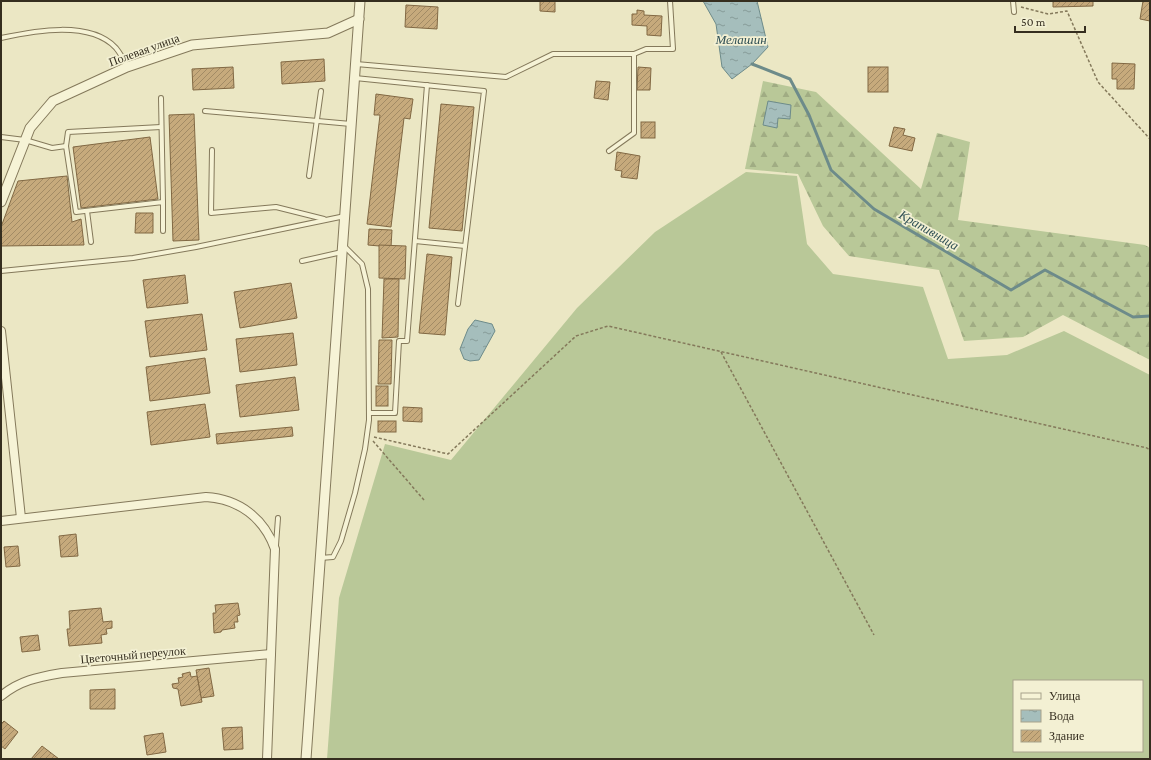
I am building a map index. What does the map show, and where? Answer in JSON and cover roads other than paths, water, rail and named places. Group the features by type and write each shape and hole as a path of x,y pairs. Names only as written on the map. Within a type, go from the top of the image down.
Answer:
{"street":[{"path":"306,759 360,1"},
{"name":"Полевая улица","path":"1,202 30,128 53,101 127,67 192,46 328,33 359,19"},
{"path":"1,331 3,361 21,518"},
{"path":"1,521 198,498 218,498 235,503 249,511 266,529 275,549 267,759"},
{"name":"Цветочный переулок","path":"1,696 31,678 62,673 271,654"}],"lane":[{"path":"356,64 506,77 552,54 634,54 646,49 673,49 670,1"},
{"path":"1014,3 1014,12"},
{"path":"1,38 31,32 66,30 96,34 116,48 127,67"},
{"path":"609,152 634,134 634,54"},
{"path":"355,78 484,91 458,304"},
{"path":"369,413 395,413 399,341 407,341 427,85"},
{"path":"309,176 318,121 321,91"},
{"path":"161,98 163,231"},
{"path":"205,111 351,124"},
{"path":"161,127 68,132 66,146 76,212 163,202"},
{"path":"1,138 25,140 52,148 66,146"},
{"path":"212,150 212,213 276,207 326,220"},
{"path":"86,211 91,242"},
{"path":"1,271 133,258 196,247 345,216"},
{"path":"415,240 465,246"},
{"path":"302,261 343,248 362,264 368,289 369,413 367,435 355,493 341,541 333,557 320,558"},
{"path":"275,549 278,518"}],"water":[{"name":"Мелашин","path":"703,1 757,1 768,47 752,64 732,79 722,67 716,24"},
{"path":"768,101 791,105 790,119 778,118 777,128 763,125"},
{"path":"475,320 492,324 495,331 479,360 470,361 464,359 460,349 468,329"}],"waterway":[{"name":"Крапивница","path":"752,64 790,79 809,115 831,170 874,209 1011,290 1045,270 1133,317 1150,316"}]}
